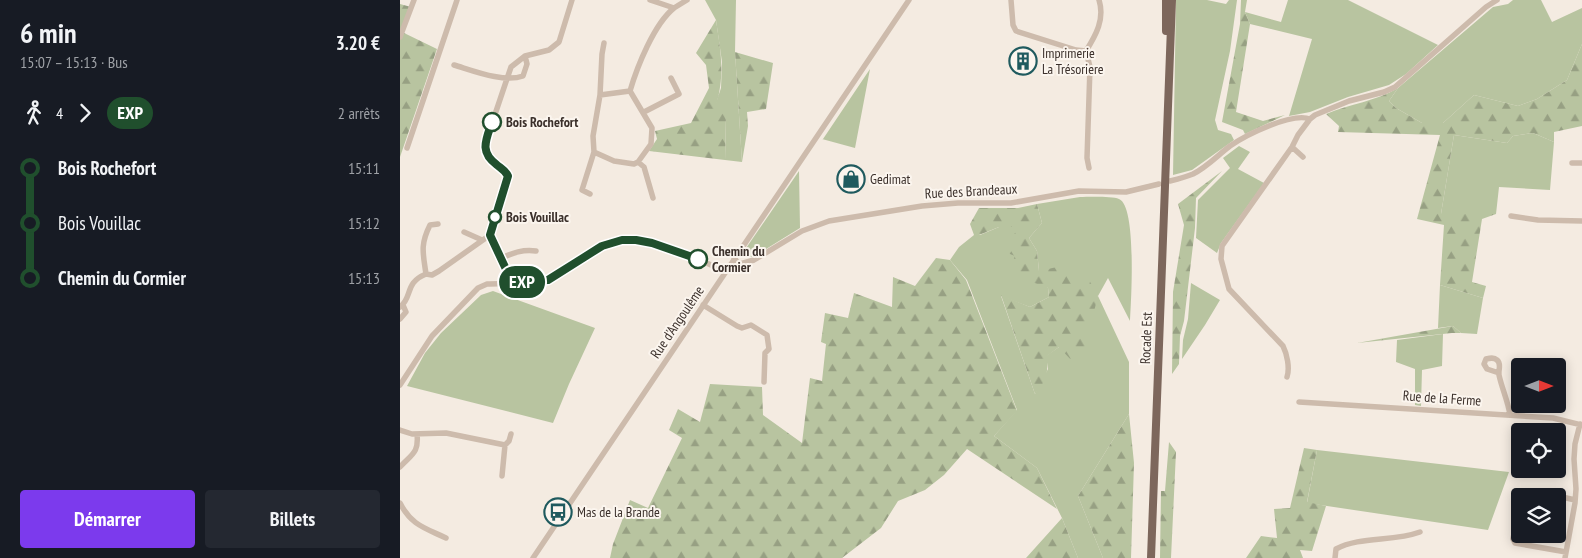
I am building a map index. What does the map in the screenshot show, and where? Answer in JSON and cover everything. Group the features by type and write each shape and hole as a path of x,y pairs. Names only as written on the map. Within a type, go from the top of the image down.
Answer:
{"main road":[{"name":"Rocade Est","path":"1166,0 1166,118"},
{"name":"Rocade Est","path":"1151,558 1166,118 1172,0"}],"street":[{"path":"400,37 414,0"},
{"path":"407,148 458,0"},
{"path":"400,319 406,312 402,306 414,281 426,274 432,276 490,235 508,176 505,170 488,156 484,147 506,79 511,67 525,56 549,50 559,42 572,0"},
{"path":"650,0 674,8"},
{"path":"630,91 640,62 651,40 668,13 686,0"},
{"name":"Rue d'Angoulême","path":"533,558 909,0"},
{"path":"1011,0 1013,25 1016,31 1076,50 1086,50"},
{"path":"1089,168 1087,158 1090,68 1086,50 1100,23 1102,12 1099,0"},
{"path":"1287,376 1285,350 1229,289 1221,259 1222,246 1310,119 1315,115 1349,101 1384,92 1395,87 1497,0"},
{"path":"590,194 582,190 594,152 593,136 600,95 604,43"},
{"path":"454,66 506,79 517,79 523,76 527,64 525,56"},
{"path":"644,112 679,94 671,78"},
{"path":"600,95 630,91"},
{"path":"594,152 614,161 634,164 638,162 650,144 652,128 630,91"},
{"path":"1170,181 1193,174 1232,144 1248,136 1289,119 1307,117 1310,119"},
{"path":"1292,147 1303,157"},
{"path":"638,162 644,167 653,198"},
{"path":"1572,163 1582,163"},
{"name":"Rue des Brandeaux","path":"734,259 740,264 754,260 802,231 838,219 946,203 1011,203 1079,191 1126,192 1159,184"},
{"path":"1511,216 1538,220 1582,221"},
{"path":"426,274 422,247 430,225 438,224"},
{"path":"464,232 482,240"},
{"path":"490,235 512,282"},
{"path":"400,385 432,336 478,288 486,284 548,280 602,246 622,240 652,243 700,260 725,272"},
{"path":"501,258 526,249 536,251"},
{"path":"703,305 737,326 742,328 751,325 767,335 769,349 765,353 764,382"},
{"path":"1499,373 1509,402 1510,414"},
{"name":"Rue de la Ferme","path":"1299,402 1510,414 1553,418 1581,424"},
{"path":"1515,543 1566,555 1576,500 1575,444 1581,424"},
{"path":"400,430 417,434 446,432 505,445"},
{"path":"400,468 416,452 417,434"},
{"path":"502,476 505,445 509,441 511,434"},
{"path":"1566,498 1576,500"},
{"path":"400,503 412,521 417,525 446,538"},
{"path":"1335,558 1336,549 1345,545 1400,538 1420,532"}],"green space":[{"path":"705,0 736,0 735,52 742,162 725,160 726,117 715,106 721,88 722,62 716,20"},
{"path":"1176,0 1207,0 1226,4 1229,0 1237,0 1230,51 1215,120 1218,130 1231,134 1234,140 1192,170 1173,175"},
{"path":"1241,0 1247,0 1245,12 1250,24 1236,112 1263,121 1285,115 1245,134 1243,130 1222,122 1240,24"},
{"path":"1288,0 1348,0 1438,45 1406,74 1389,85 1348,97 1310,112 1289,116 1312,39 1250,24 1245,12 1281,22"},
{"path":"1513,0 1541,0 1552,22 1582,8 1582,44 1567,80 1537,99 1518,106 1474,95 1443,123 1422,123 1396,108 1389,101 1398,88 1493,7 1508,4"},
{"path":"400,4 411,7 402,32 437,49 400,157"},
{"path":"716,20 721,53 721,73 716,106 726,116 725,160 649,151 657,139 655,131 691,123 709,88 706,65 696,53"},
{"path":"1582,44 1582,126 1554,132 1554,142 1533,133 1513,136 1507,143 1454,135 1441,214 1496,214 1482,219 1472,282 1486,286 1483,298 1440,285 1444,225 1417,219 1440,135 1338,132 1339,126 1326,114 1381,96 1398,88 1389,101 1396,108 1422,123 1443,123 1474,95 1518,106 1537,99 1567,80"},
{"path":"735,52 773,63 766,109 747,112 748,126 742,162"},
{"path":"870,69 855,148 822,139 823,139"},
{"path":"1533,133 1554,142 1550,190 1499,187 1496,214 1441,214 1454,135 1507,143 1513,136"},
{"path":"1239,146 1250,152 1238,169 1264,183 1221,243 1217,253 1196,238 1198,200 1230,168 1223,158"},
{"path":"799,171 800,228 753,257 744,257 742,254"},
{"path":"1222,171 1196,198 1195,228 1184,321 1180,336 1179,364 1172,374 1173,292 1184,225 1178,204"},
{"path":"1080,197 1116,198 1125,205 1131,236 1132,256 1130,321 1108,278 1098,296 1039,271 1037,251 1029,238 1042,223 1037,204"},
{"path":"1037,204 1042,223 1029,238 1037,251 1039,271 1057,267 1088,278 1098,296 1082,357 1072,361 1059,347 1047,356 1046,376 1035,394 1001,295 1030,307 1049,297 1048,288 1008,273 1015,256 1005,252 1004,246 1020,227 999,227 979,235 974,235 970,224 979,208 1018,208"},
{"path":"999,227 1021,227 1015,255 1048,288 1049,297 1030,307 1001,296 1035,394 1048,369 1046,356 1059,347 1098,296 1129,362 1129,414 1078,496 1103,558 1078,558 1062,518 1037,468 994,436 1017,410 967,280 950,260 959,247 974,235 980,235"},
{"path":"936,258 950,260 966,280 1017,411 994,436 1037,468 1057,509 967,449 944,475 925,490 898,501 881,528 842,558 610,558 613,544 630,500 648,508 682,438 669,430 678,409 700,422 710,384 762,387 763,415 802,443 810,378 822,381 826,344 821,342 825,313 848,318 854,293 892,307 893,277 915,286"},
{"path":"1191,283 1220,300 1182,359 1183,340 1188,319"},
{"path":"1440,285 1483,298 1477,334 1461,333 1453,326 1438,328"},
{"path":"493,291 595,328 553,423 407,386 425,353 441,333 481,295"},
{"path":"1453,326 1461,333 1357,343"},
{"path":"1443,334 1442,366 1422,370 1421,406 1415,405 1415,369 1396,362 1397,340"},
{"path":"1129,414 1134,463 1131,558 1103,558 1078,496"},
{"path":"1169,442 1176,452 1171,558 1160,558 1161,491 1165,491"},
{"path":"1304,448 1317,450 1307,502 1326,506 1312,551 1300,550 1303,558 1246,558 1261,536 1277,538 1274,509 1290,508"},
{"path":"1317,450 1509,472 1488,530 1307,503"},
{"path":"1062,518 1078,558 1026,558"}],"bus line":[{"name":"EXP","path":"492,122 484,147 488,156 505,170 508,176 490,235 512,282 548,280 602,246 622,240 652,243 698,259"}],"place":[{"name":"Imprimerie La Trésoriere","path":"1023,61"},
{"name":"Bois Rochefort","path":"492,122"},
{"name":"Gedimat","path":"851,179"},
{"name":"Bois Vouillac","path":"495,217"},
{"name":"Chemin du Cormier","path":"698,259"},
{"name":"Mas de la Brande","path":"558,512"}]}
